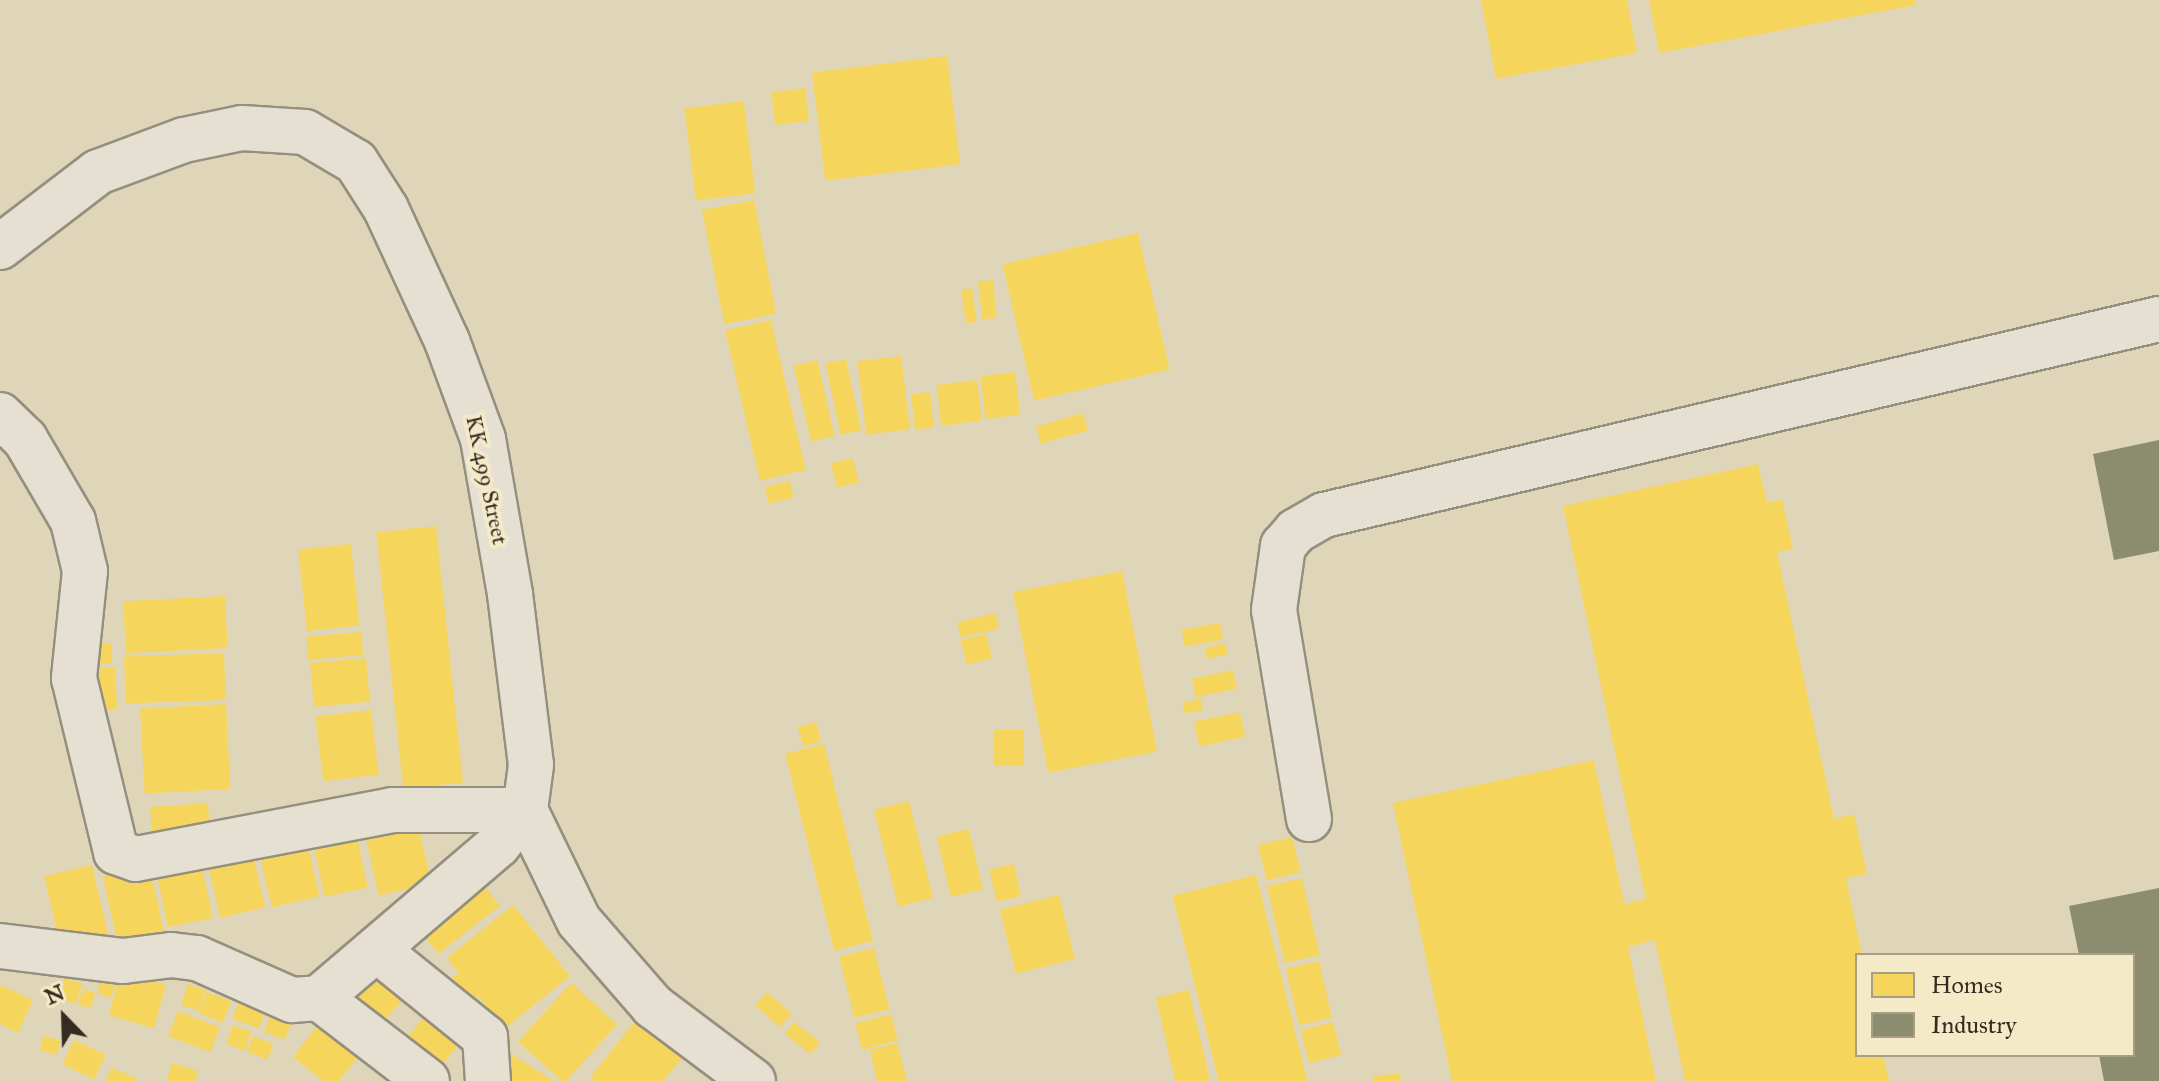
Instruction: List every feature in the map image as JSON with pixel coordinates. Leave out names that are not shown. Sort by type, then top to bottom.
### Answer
[{"type":"street","name":"KK 499 Street","points":[[0,247],[27,221],[98,172],[184,140],[242,128],[305,132],[356,162],[386,209],[441,328],[483,439],[510,594],[531,765],[525,810]]},
{"type":"street","points":[[1309,819],[1274,610],[1283,546],[1296,531],[1324,515],[2159,319]]},
{"type":"street","points":[[0,415],[25,439],[73,521],[85,571],[74,678],[116,852],[136,859],[392,810],[525,810]]},
{"type":"street","points":[[0,946],[123,961],[171,955],[197,958],[292,1000],[319,998],[498,845],[525,810]]},
{"type":"street","points":[[525,810],[579,921],[653,1006],[753,1081]]},
{"type":"street","points":[[377,950],[485,1037],[488,1081]]},
{"type":"street","points":[[319,998],[427,1081]]},
{"type":"building: Homes","points":[[1481,0],[1627,0],[1637,53],[1496,79]]},
{"type":"building: Homes","points":[[1649,0],[1915,0],[1916,5],[1659,53]]},
{"type":"building: Homes","points":[[947,56],[960,164],[825,181],[812,73]]},
{"type":"building: Homes","points":[[805,88],[809,121],[775,125],[771,92]]},
{"type":"building: Homes","points":[[744,101],[755,193],[696,201],[684,108]]},
{"type":"building: Homes","points":[[754,200],[776,314],[724,324],[702,210]]},
{"type":"building: Homes","points":[[1138,233],[1169,369],[1034,401],[1003,264]]},
{"type":"building: Homes","points":[[993,280],[997,318],[982,319],[978,282]]},
{"type":"building: Homes","points":[[972,288],[977,322],[966,323],[961,290]]},
{"type":"building: Homes","points":[[771,320],[806,470],[760,481],[725,331]]},
{"type":"building: Homes","points":[[901,356],[910,429],[866,435],[857,361]]},
{"type":"building: Homes","points":[[846,359],[861,430],[841,435],[825,363]]},
{"type":"building: Homes","points":[[817,360],[835,436],[811,441],[794,365]]},
{"type":"building: Homes","points":[[1015,372],[1020,415],[986,419],[980,376]]},
{"type":"building: Homes","points":[[977,380],[982,421],[941,426],[936,385]]},
{"type":"building: Homes","points":[[930,392],[934,428],[915,430],[911,394]]},
{"type":"building: Homes","points":[[1083,413],[1088,430],[1041,444],[1036,427]]},
{"type":"building: Homes","points":[[853,458],[859,482],[837,488],[831,464]]},
{"type":"building: Homes","points":[[1758,464],[1767,503],[1782,499],[1793,549],[1777,552],[1834,819],[1854,814],[1867,874],[1846,878],[1862,953],[1855,953],[1855,1057],[1883,1057],[1889,1081],[1685,1081],[1655,940],[1628,947],[1656,1081],[1452,1081],[1393,803],[1594,760],[1624,904],[1646,899],[1563,506]]},
{"type":"building: Homes","points":[[790,481],[794,498],[768,503],[765,487]]},
{"type":"building: Homes","points":[[436,526],[463,783],[403,789],[376,532]]},
{"type":"building: Homes","points":[[351,544],[360,626],[307,631],[298,550]]},
{"type":"building: Homes","points":[[1122,571],[1157,752],[1048,773],[1013,592]]},
{"type":"building: Homes","points":[[225,596],[228,648],[126,653],[123,601]]},
{"type":"building: Homes","points":[[995,613],[999,629],[961,638],[957,622]]},
{"type":"building: Homes","points":[[1220,623],[1223,640],[1185,647],[1182,630]]},
{"type":"building: Homes","points":[[361,632],[363,655],[308,660],[306,637]]},
{"type":"building: Homes","points":[[986,634],[992,658],[967,665],[961,640]]},
{"type":"building: Homes","points":[[1225,643],[1228,655],[1206,658],[1205,648]]},
{"type":"building: Homes","points":[[99,644],[112,644],[112,664],[99,664]]},
{"type":"building: Homes","points":[[224,653],[226,700],[126,703],[124,656]]},
{"type":"building: Homes","points":[[366,658],[370,702],[314,707],[310,663]]},
{"type":"building: Homes","points":[[115,667],[117,709],[101,710],[99,668]]},
{"type":"building: Homes","points":[[1233,670],[1237,689],[1196,697],[1192,679]]},
{"type":"building: Homes","points":[[1201,699],[1203,710],[1184,713],[1182,702]]},
{"type":"building: Homes","points":[[226,704],[230,789],[145,793],[140,709]]},
{"type":"building: Homes","points":[[371,710],[379,775],[323,781],[315,717]]},
{"type":"building: Homes","points":[[1240,712],[1245,736],[1199,746],[1194,722]]},
{"type":"building: Homes","points":[[816,722],[821,741],[803,746],[798,727]]},
{"type":"building: Homes","points":[[994,730],[1024,730],[1024,766],[994,766]]},
{"type":"building: Homes","points":[[824,744],[873,941],[834,951],[785,754]]},
{"type":"building: Homes","points":[[909,801],[933,898],[898,907],[874,810]]},
{"type":"building: Homes","points":[[208,803],[210,832],[152,836],[150,807]]},
{"type":"building: Homes","points":[[417,820],[432,883],[379,895],[364,832]]},
{"type":"building: Homes","points":[[355,828],[368,888],[325,897],[312,837]]},
{"type":"building: Homes","points":[[969,829],[983,889],[951,897],[937,836]]},
{"type":"building: Homes","points":[[305,833],[320,896],[272,907],[257,844]]},
{"type":"building: Homes","points":[[1292,837],[1301,872],[1267,880],[1258,845]]},
{"type":"building: Homes","points":[[251,846],[265,907],[220,918],[206,856]]},
{"type":"building: Homes","points":[[200,857],[213,918],[168,927],[155,867]]},
{"type":"building: Homes","points":[[1014,864],[1021,896],[996,901],[990,869]]},
{"type":"building: Homes","points":[[92,865],[108,936],[61,947],[44,876]]},
{"type":"building: Homes","points":[[150,866],[164,931],[117,941],[103,876]]},
{"type":"building: Homes","points":[[1256,875],[1307,1081],[1219,1081],[1173,896]]},
{"type":"building: Homes","points":[[1302,878],[1320,955],[1285,963],[1267,886]]},
{"type":"building: Homes","points":[[479,879],[500,906],[438,954],[418,927]]},
{"type":"building: Homes","points":[[1059,895],[1075,959],[1016,974],[1000,910]]},
{"type":"building: Homes","points":[[513,905],[570,976],[504,1029],[478,996],[465,1007],[446,983],[459,973],[447,958]]},
{"type":"building: Homes","points":[[874,948],[889,1009],[854,1018],[839,957]]},
{"type":"building: Homes","points":[[377,959],[411,991],[379,1025],[345,993]]},
{"type":"building: Homes","points":[[1319,961],[1332,1018],[1299,1025],[1286,969]]},
{"type":"building: Homes","points":[[103,972],[117,976],[111,997],[97,993]]},
{"type":"building: Homes","points":[[121,972],[166,985],[154,1028],[109,1015]]},
{"type":"building: Homes","points":[[64,978],[82,983],[76,1003],[58,998]]},
{"type":"building: Homes","points":[[571,983],[617,1024],[566,1081],[562,1081],[518,1042]]},
{"type":"building: Homes","points":[[188,984],[206,990],[199,1011],[181,1005]]},
{"type":"building: Homes","points":[[0,985],[33,1000],[18,1033],[0,1024]]},
{"type":"building: Homes","points":[[83,989],[95,993],[90,1008],[78,1004]]},
{"type":"building: Homes","points":[[1189,990],[1210,1081],[1175,1081],[1156,998]]},
{"type":"building: Homes","points":[[207,992],[231,1001],[223,1023],[199,1013]]},
{"type":"building: Homes","points":[[767,992],[792,1014],[780,1027],[755,1006]]},
{"type":"building: Homes","points":[[238,1003],[264,1012],[259,1028],[232,1019]]},
{"type":"building: Homes","points":[[431,1008],[466,1035],[441,1067],[406,1040]]},
{"type":"building: Homes","points":[[178,1011],[220,1027],[210,1052],[168,1036]]},
{"type":"building: Homes","points":[[328,1012],[369,1043],[339,1081],[323,1081],[293,1057]]},
{"type":"building: Homes","points":[[271,1014],[291,1022],[284,1040],[264,1032]]},
{"type":"building: Homes","points":[[891,1014],[898,1040],[862,1050],[855,1024]]},
{"type":"building: Homes","points":[[635,1021],[682,1058],[663,1081],[594,1081],[590,1078]]},
{"type":"building: Homes","points":[[794,1022],[820,1042],[811,1054],[785,1034]]},
{"type":"building: Homes","points":[[1333,1022],[1341,1055],[1309,1063],[1301,1030]]},
{"type":"building: Homes","points":[[233,1025],[252,1032],[245,1051],[226,1044]]},
{"type":"building: Homes","points":[[43,1036],[61,1040],[57,1055],[40,1051]]},
{"type":"building: Homes","points":[[253,1036],[274,1044],[267,1060],[247,1052]]},
{"type":"building: Homes","points":[[74,1040],[106,1055],[94,1079],[63,1064]]},
{"type":"building: Homes","points":[[897,1043],[907,1081],[877,1081],[870,1050]]},
{"type":"building: Homes","points":[[508,1052],[554,1081],[498,1081],[492,1077]]},
{"type":"building: Homes","points":[[172,1063],[198,1071],[195,1081],[167,1081]]},
{"type":"building: Homes","points":[[111,1068],[137,1078],[135,1081],[106,1081]]},
{"type":"building: Homes","points":[[1400,1073],[1401,1081],[1374,1081],[1373,1076]]},
{"type":"building: Industry","points":[[2159,440],[2159,551],[2114,560],[2093,454]]},
{"type":"building: Industry","points":[[2159,888],[2159,1081],[2104,1081],[2099,1057],[2135,1057],[2135,953],[2079,953],[2069,906]]}]
